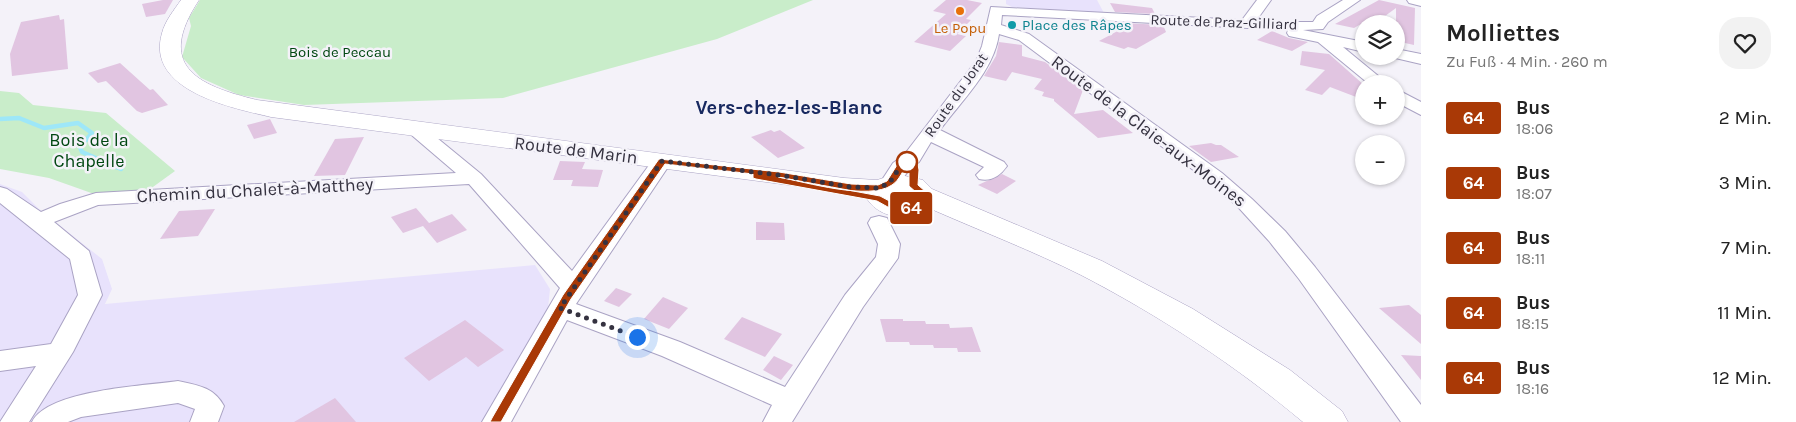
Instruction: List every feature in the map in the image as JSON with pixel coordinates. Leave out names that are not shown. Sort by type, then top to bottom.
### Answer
[{"type":"main road","name":"Route de Marin","points":[[190,0],[173,29],[170,52],[180,72],[197,86],[236,102],[271,110],[738,171],[774,181],[896,197]]},
{"type":"main road","points":[[896,197],[1014,236],[1091,268],[1182,317],[1277,380],[1329,422]]},
{"type":"street","points":[[1256,26],[1251,17],[1264,0]]},
{"type":"street","name":"Route de Praz-Gilliard","points":[[1321,33],[1322,19],[1353,0]]},
{"type":"street","points":[[1414,0],[1421,2]]},
{"type":"street","name":"Route de Praz-Gilliard","points":[[995,13],[1256,26],[1321,33],[1355,44]]},
{"type":"street","name":"Route du Jorat","points":[[896,197],[915,170],[912,158],[916,149],[931,132],[983,62],[990,46],[995,13]]},
{"type":"street","name":"Route de la Claie-aux-Moines","points":[[995,13],[1015,33],[1029,41],[1207,172],[1245,203],[1277,236],[1307,273],[1417,422]]},
{"type":"street","points":[[1321,33],[1370,75]]},
{"type":"street","points":[[1405,56],[1421,59]]},
{"type":"street","points":[[1405,100],[1418,108]]},
{"type":"street","points":[[414,128],[474,178],[567,298],[671,349],[783,412],[854,301],[887,258],[896,197]]},
{"type":"street","points":[[931,132],[937,138],[997,166],[986,175]]},
{"type":"street","points":[[496,422],[567,298],[662,161]]},
{"type":"street","name":"Chemin du Chalet-à-Matthey","points":[[39,221],[96,199],[474,178]]},
{"type":"street","points":[[0,193],[39,221],[82,256],[90,295],[58,353],[14,422]]},
{"type":"street","points":[[0,361],[58,353]]},
{"type":"street","points":[[46,422],[55,415],[79,406],[178,392],[200,397],[210,417]]},
{"type":"shaded area","points":[[1006,0],[1097,0],[1104,13],[1012,7],[1006,4]]},
{"type":"shaded area","points":[[0,184],[22,192],[39,209],[102,259],[112,289],[105,304],[535,265],[550,289],[547,318],[487,422],[0,422]]},
{"type":"green space","name":"Bois de Peccau","points":[[200,0],[813,0],[717,39],[503,98],[304,105],[239,95],[201,78],[182,57],[191,26],[189,18]]},
{"type":"green space","name":"Bois de la Chapelle","points":[[0,91],[19,93],[33,105],[106,113],[175,171],[146,192],[97,195],[49,178],[0,169]]},
{"type":"building","points":[[173,0],[165,14],[146,17],[142,4]]},
{"type":"building","points":[[946,0],[967,0],[982,3],[966,19],[971,20],[957,34],[966,36],[950,51],[914,42],[946,14],[933,11]]},
{"type":"building","points":[[1379,0],[1415,8],[1414,45],[1405,43],[1405,15],[1396,15],[1396,8],[1386,15],[1355,15],[1354,28],[1335,24]]},
{"type":"building","points":[[1110,3],[1152,8],[1155,14],[1115,12]]},
{"type":"building","points":[[59,15],[60,20],[64,19],[68,69],[12,76],[10,54],[21,22]]},
{"type":"building","points":[[1123,23],[1163,25],[1166,32],[1136,49],[1128,47],[1124,49],[1099,41],[1125,27]]},
{"type":"building","points":[[1272,31],[1289,38],[1308,42],[1292,51],[1257,40]]},
{"type":"building","points":[[999,42],[1022,45],[1022,56],[1045,62],[1083,90],[1074,114],[1103,110],[1133,133],[1098,138],[1054,99],[1042,96],[1044,92],[1034,89],[1042,79],[1012,72],[1006,81],[984,76],[996,56]]},
{"type":"building","points":[[1302,51],[1329,54],[1355,77],[1355,97],[1330,87],[1322,95],[1305,90],[1325,70],[1300,65]]},
{"type":"building","points":[[120,63],[150,90],[153,89],[168,105],[142,113],[137,111],[106,81],[98,83],[88,73]]},
{"type":"building","points":[[270,119],[277,133],[254,139],[247,125]]},
{"type":"building","points":[[771,130],[774,132],[780,130],[805,148],[778,158],[751,137]]},
{"type":"building","points":[[364,137],[345,175],[314,176],[335,139]]},
{"type":"building","points":[[1211,143],[1221,145],[1239,157],[1211,162],[1189,146]]},
{"type":"building","points":[[560,161],[585,162],[582,169],[603,170],[598,187],[571,186],[573,180],[553,180]]},
{"type":"building","points":[[1002,174],[1016,181],[997,194],[978,185]]},
{"type":"building","points":[[416,208],[429,223],[452,214],[467,230],[437,243],[423,226],[403,233],[391,217]]},
{"type":"building","points":[[215,209],[198,236],[160,239],[179,211]]},
{"type":"building","points":[[756,222],[784,223],[785,240],[756,240]]},
{"type":"building","points":[[616,288],[632,294],[619,307],[604,301]]},
{"type":"building","points":[[663,297],[688,308],[669,329],[644,319]]},
{"type":"building","points":[[1409,305],[1421,315],[1421,344],[1379,308]]},
{"type":"building","points":[[742,317],[782,334],[765,357],[724,339]]},
{"type":"building","points":[[880,319],[925,321],[926,324],[949,324],[950,328],[972,327],[981,352],[958,352],[957,348],[910,345],[909,342],[886,342]]},
{"type":"building","points":[[465,320],[504,350],[478,367],[466,357],[429,381],[404,358]]},
{"type":"building","points":[[1401,355],[1421,356],[1421,380]]},
{"type":"building","points":[[774,356],[793,365],[781,380],[763,370]]},
{"type":"building","points":[[335,398],[356,422],[294,422]]},
{"type":"waterway","points":[[0,119],[19,118],[44,128],[78,123],[92,133],[80,147],[82,152],[121,169]]},
{"type":"bus line","name":"64","points":[[496,422],[573,287],[662,161],[779,175],[851,187],[879,188],[890,182],[900,167],[912,158],[915,170],[914,186],[923,195],[923,200],[916,207],[895,208],[880,199],[774,181],[756,176]]},
{"type":"place","name":"Le Popu","points":[[960,11]]},
{"type":"place","name":"Place des Râpes","points":[[1012,25]]},
{"type":"district","name":"Vers-chez-les-Blanc","points":[[789,107]]},
{"type":"route","points":[[637,337],[560,308],[662,161],[779,175],[851,187],[879,188],[890,182],[900,167],[912,158],[907,162]]}]
